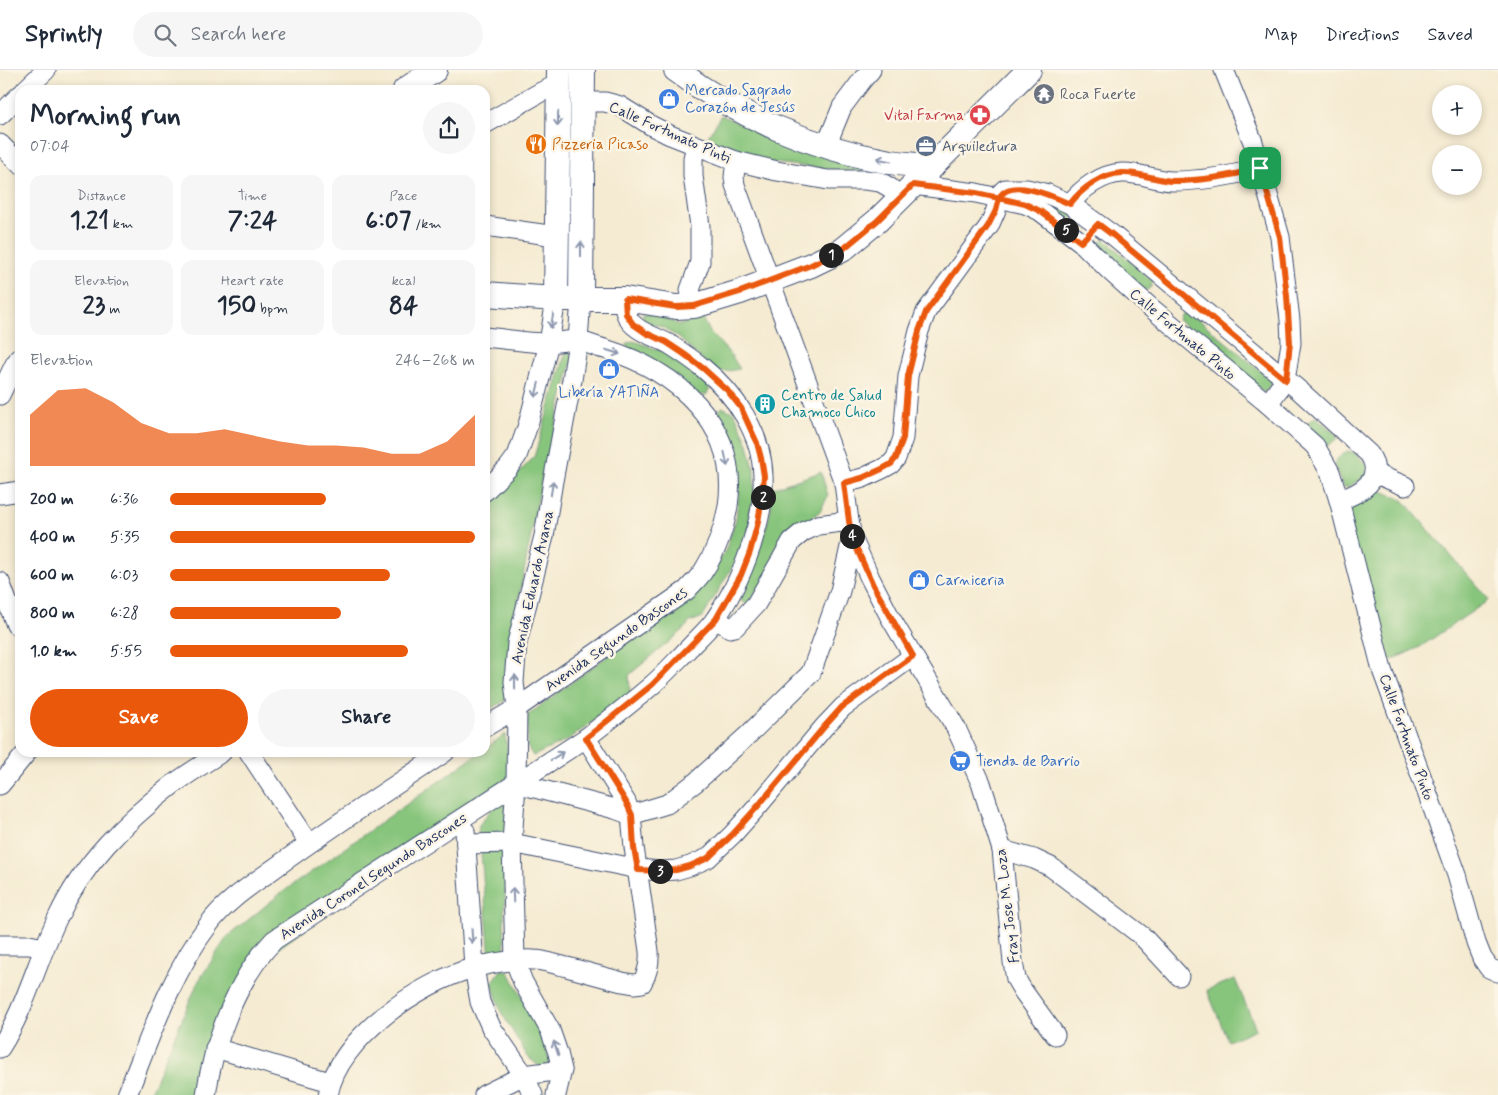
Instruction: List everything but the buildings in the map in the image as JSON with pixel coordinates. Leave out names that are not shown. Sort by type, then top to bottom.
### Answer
[{"type":"main road","name":"Avenida Eduardo Avaroa","points":[[581,298],[583,70]]},
{"type":"main road","points":[[676,70],[730,105],[777,128],[826,146],[858,155],[891,162],[932,167]]},
{"type":"main road","points":[[490,294],[556,299],[625,299],[676,307],[694,306],[811,265],[842,250],[877,221],[1030,70]]},
{"type":"main road","points":[[556,299],[559,79]]},
{"type":"street","points":[[30,85],[46,70]]},
{"type":"street","points":[[826,146],[842,107],[862,79],[871,70]]},
{"type":"street","points":[[1224,70],[1253,142],[1280,237],[1290,343],[1286,380],[1268,404]]},
{"type":"street","points":[[490,121],[550,88],[559,79]]},
{"type":"street","points":[[0,115],[15,100]]},
{"type":"street","name":"Calle Fortunato Pinti","points":[[582,102],[605,102],[620,106],[652,126],[696,146],[736,161],[777,171],[828,180],[880,182],[889,187],[907,191]]},
{"type":"street","points":[[0,144],[15,159]]},
{"type":"street","points":[[694,306],[690,290],[700,262],[700,226],[693,176],[693,158],[696,146]]},
{"type":"street","name":"Fray Jose M. Loza","points":[[736,161],[734,178],[736,185],[844,483],[850,530],[873,585],[956,728],[981,784],[1002,850],[1012,962],[1016,979],[1055,1035]]},
{"type":"street","points":[[1070,204],[1077,195],[1096,181],[1123,172],[1171,181],[1230,176],[1260,168]]},
{"type":"street","name":"Calle Fortunato Pinto","points":[[999,198],[1005,190],[1027,189],[1048,194],[1070,204],[1098,224],[1326,414],[1369,454],[1375,465],[1374,473]]},
{"type":"street","name":"Calle Fortunato Pinto","points":[[907,191],[976,193],[1025,204],[1040,211],[1081,242],[1150,307],[1268,404],[1315,446],[1330,472],[1339,500],[1382,670],[1457,875],[1476,943],[1482,958],[1493,970]]},
{"type":"street","points":[[844,483],[862,478],[882,469],[891,464],[896,458],[903,438],[908,376],[919,331],[926,312],[988,226],[996,210],[999,198]]},
{"type":"street","points":[[1081,242],[1098,224]]},
{"type":"street","points":[[490,227],[556,236]]},
{"type":"street","points":[[1150,307],[1169,283]]},
{"type":"street","name":"Avenida Eduardo Avaroa","points":[[562,1070],[550,1030],[523,982],[515,961],[512,843],[516,782],[517,708],[514,682],[517,643],[544,536],[578,341],[581,298]]},
{"type":"street","points":[[490,478],[508,468],[517,456],[528,425],[549,343],[556,299]]},
{"type":"street","points":[[516,782],[586,738],[652,685],[716,619],[741,575],[750,552],[758,522],[764,476],[757,443],[741,408],[727,390],[704,369],[666,342],[646,333],[633,324],[626,314],[625,299]]},
{"type":"street","name":"Avenida Segundo Bascones","points":[[490,337],[549,343],[578,341],[625,356],[652,369],[672,381],[702,409],[714,426],[724,449],[730,474],[725,524],[715,550],[704,570],[687,590],[517,708],[490,724]]},
{"type":"street","points":[[0,394],[15,364]]},
{"type":"street","points":[[702,409],[727,390]]},
{"type":"street","points":[[1339,500],[1358,493],[1367,486],[1374,473],[1404,486]]},
{"type":"street","points":[[0,494],[15,492]]},
{"type":"street","points":[[516,782],[632,815],[667,804],[696,782],[748,735],[811,673],[840,591],[850,530],[818,525],[803,532],[792,541],[756,604],[735,627],[730,628],[716,619]]},
{"type":"street","points":[[0,582],[12,627]]},
{"type":"street","points":[[466,844],[512,843],[638,870],[676,870],[690,866],[708,858],[733,834],[842,707],[913,656]]},
{"type":"street","points":[[215,1048],[329,1089],[340,1063],[352,1046],[384,1016],[404,1001],[432,985],[474,967],[534,960],[622,982],[642,983],[647,975],[650,963],[634,848],[632,815],[626,802],[586,738]]},
{"type":"street","points":[[0,785],[22,757]]},
{"type":"street","points":[[0,1048],[10,1033],[23,1004],[44,948],[59,915],[81,875],[105,846],[137,815],[172,785],[214,757]]},
{"type":"street","points":[[252,757],[309,843]]},
{"type":"street","points":[[127,1095],[178,976],[195,944],[210,922],[240,894],[309,843],[438,757]]},
{"type":"street","name":"Avenida Coronel Segundo Bascones","points":[[206,1095],[215,1048],[250,970],[261,953],[274,940],[516,782]]},
{"type":"street","points":[[464,817],[474,967],[480,1002],[491,1027],[524,1074],[534,1095]]},
{"type":"street","points":[[1002,850],[1034,859],[1051,868],[1142,936],[1179,976]]},
{"type":"street","points":[[0,945],[29,945],[44,948]]},
{"type":"street","points":[[484,1095],[524,1074],[562,1070],[556,1095]]},
{"type":"green space","points":[[721,115],[773,139],[863,168],[863,173],[757,161],[706,140]]},
{"type":"green space","points":[[1038,201],[1047,201],[1074,214],[1068,222]]},
{"type":"green space","points":[[1104,239],[1153,281],[1151,287],[1147,290],[1141,288],[1098,249],[1098,245]]},
{"type":"green space","points":[[1185,313],[1192,314],[1273,381],[1265,393],[1178,320],[1180,315]]},
{"type":"green space","points":[[642,314],[657,315],[680,325],[702,316],[710,332],[731,355],[740,369],[716,373],[679,338],[664,328],[645,321]]},
{"type":"green space","points":[[633,341],[666,353],[676,359],[710,389],[706,395],[699,395],[628,350],[627,343]]},
{"type":"green space","points":[[566,352],[574,353],[542,478],[509,650],[508,699],[490,709],[490,503],[534,457]]},
{"type":"green space","points":[[722,407],[735,413],[748,444],[754,469],[751,523],[739,555],[703,617],[690,622],[681,632],[629,675],[630,694],[568,740],[533,756],[527,746],[528,715],[629,640],[687,601],[711,577],[726,549],[736,519],[739,492],[738,470],[731,441],[718,413]]},
{"type":"green space","points":[[1315,417],[1337,435],[1337,439],[1327,446],[1323,446],[1308,425]]},
{"type":"green space","points":[[1347,451],[1355,453],[1368,466],[1366,476],[1348,487],[1343,487],[1334,465],[1336,460]]},
{"type":"green space","points":[[821,472],[828,496],[820,511],[803,525],[748,605],[740,600],[739,592],[753,566],[762,542],[770,514],[773,488]]},
{"type":"green space","points":[[1373,487],[1403,500],[1489,600],[1420,647],[1387,662],[1346,514],[1350,499]]},
{"type":"green space","points":[[505,734],[511,775],[259,963],[235,1009],[206,1095],[149,1095],[198,982],[227,937],[280,894],[473,757],[490,757],[490,745]]},
{"type":"green space","points":[[506,804],[507,834],[478,834],[479,825],[495,805]]},
{"type":"green space","points":[[504,851],[507,860],[504,915],[505,953],[490,958],[481,853]]},
{"type":"green space","points":[[501,970],[508,970],[540,1031],[551,1063],[540,1067],[528,1057],[501,1012],[492,983]]},
{"type":"green space","points":[[1235,979],[1256,1029],[1228,1041],[1207,990]]},
{"type":"place","name":"Roca Fuerte","points":[[1044,94]]},
{"type":"place","name":"Mercado Sagrado Corazón de Jesús","points":[[669,99]]},
{"type":"place","name":"Vital Farma","points":[[980,115]]},
{"type":"place","name":"Pizzeria Picaso","points":[[536,144]]},
{"type":"place","name":"Arquilectura","points":[[926,146]]},
{"type":"place","name":"Libería YATIÑA","points":[[609,369]]},
{"type":"place","name":"Centro de Salud Chamoco Chico","points":[[765,404]]},
{"type":"place","name":"Carniceria","points":[[919,580]]},
{"type":"place","name":"Tienda de Barrio","points":[[960,761]]},
{"type":"route","points":[[1260,168],[1230,176],[1171,181],[1123,172],[1096,181],[1077,195],[1070,204],[1048,194],[1027,189],[1005,190],[999,198],[976,193],[913,185],[877,221],[842,250],[811,265],[740,292],[694,306],[655,305],[625,299],[626,314],[633,324],[684,354],[727,390],[741,408],[757,443],[764,476],[758,522],[750,552],[741,575],[716,619],[652,685],[586,738],[626,802],[632,815],[634,848],[638,870],[676,870],[708,858],[758,806],[842,707],[913,656],[873,585],[852,538],[844,483],[862,478],[882,469],[891,464],[896,458],[903,438],[908,376],[919,331],[926,312],[988,226],[996,210],[999,198],[1025,204],[1040,211],[1081,242],[1098,224],[1286,380],[1290,343],[1290,320],[1280,237],[1260,168]]}]
